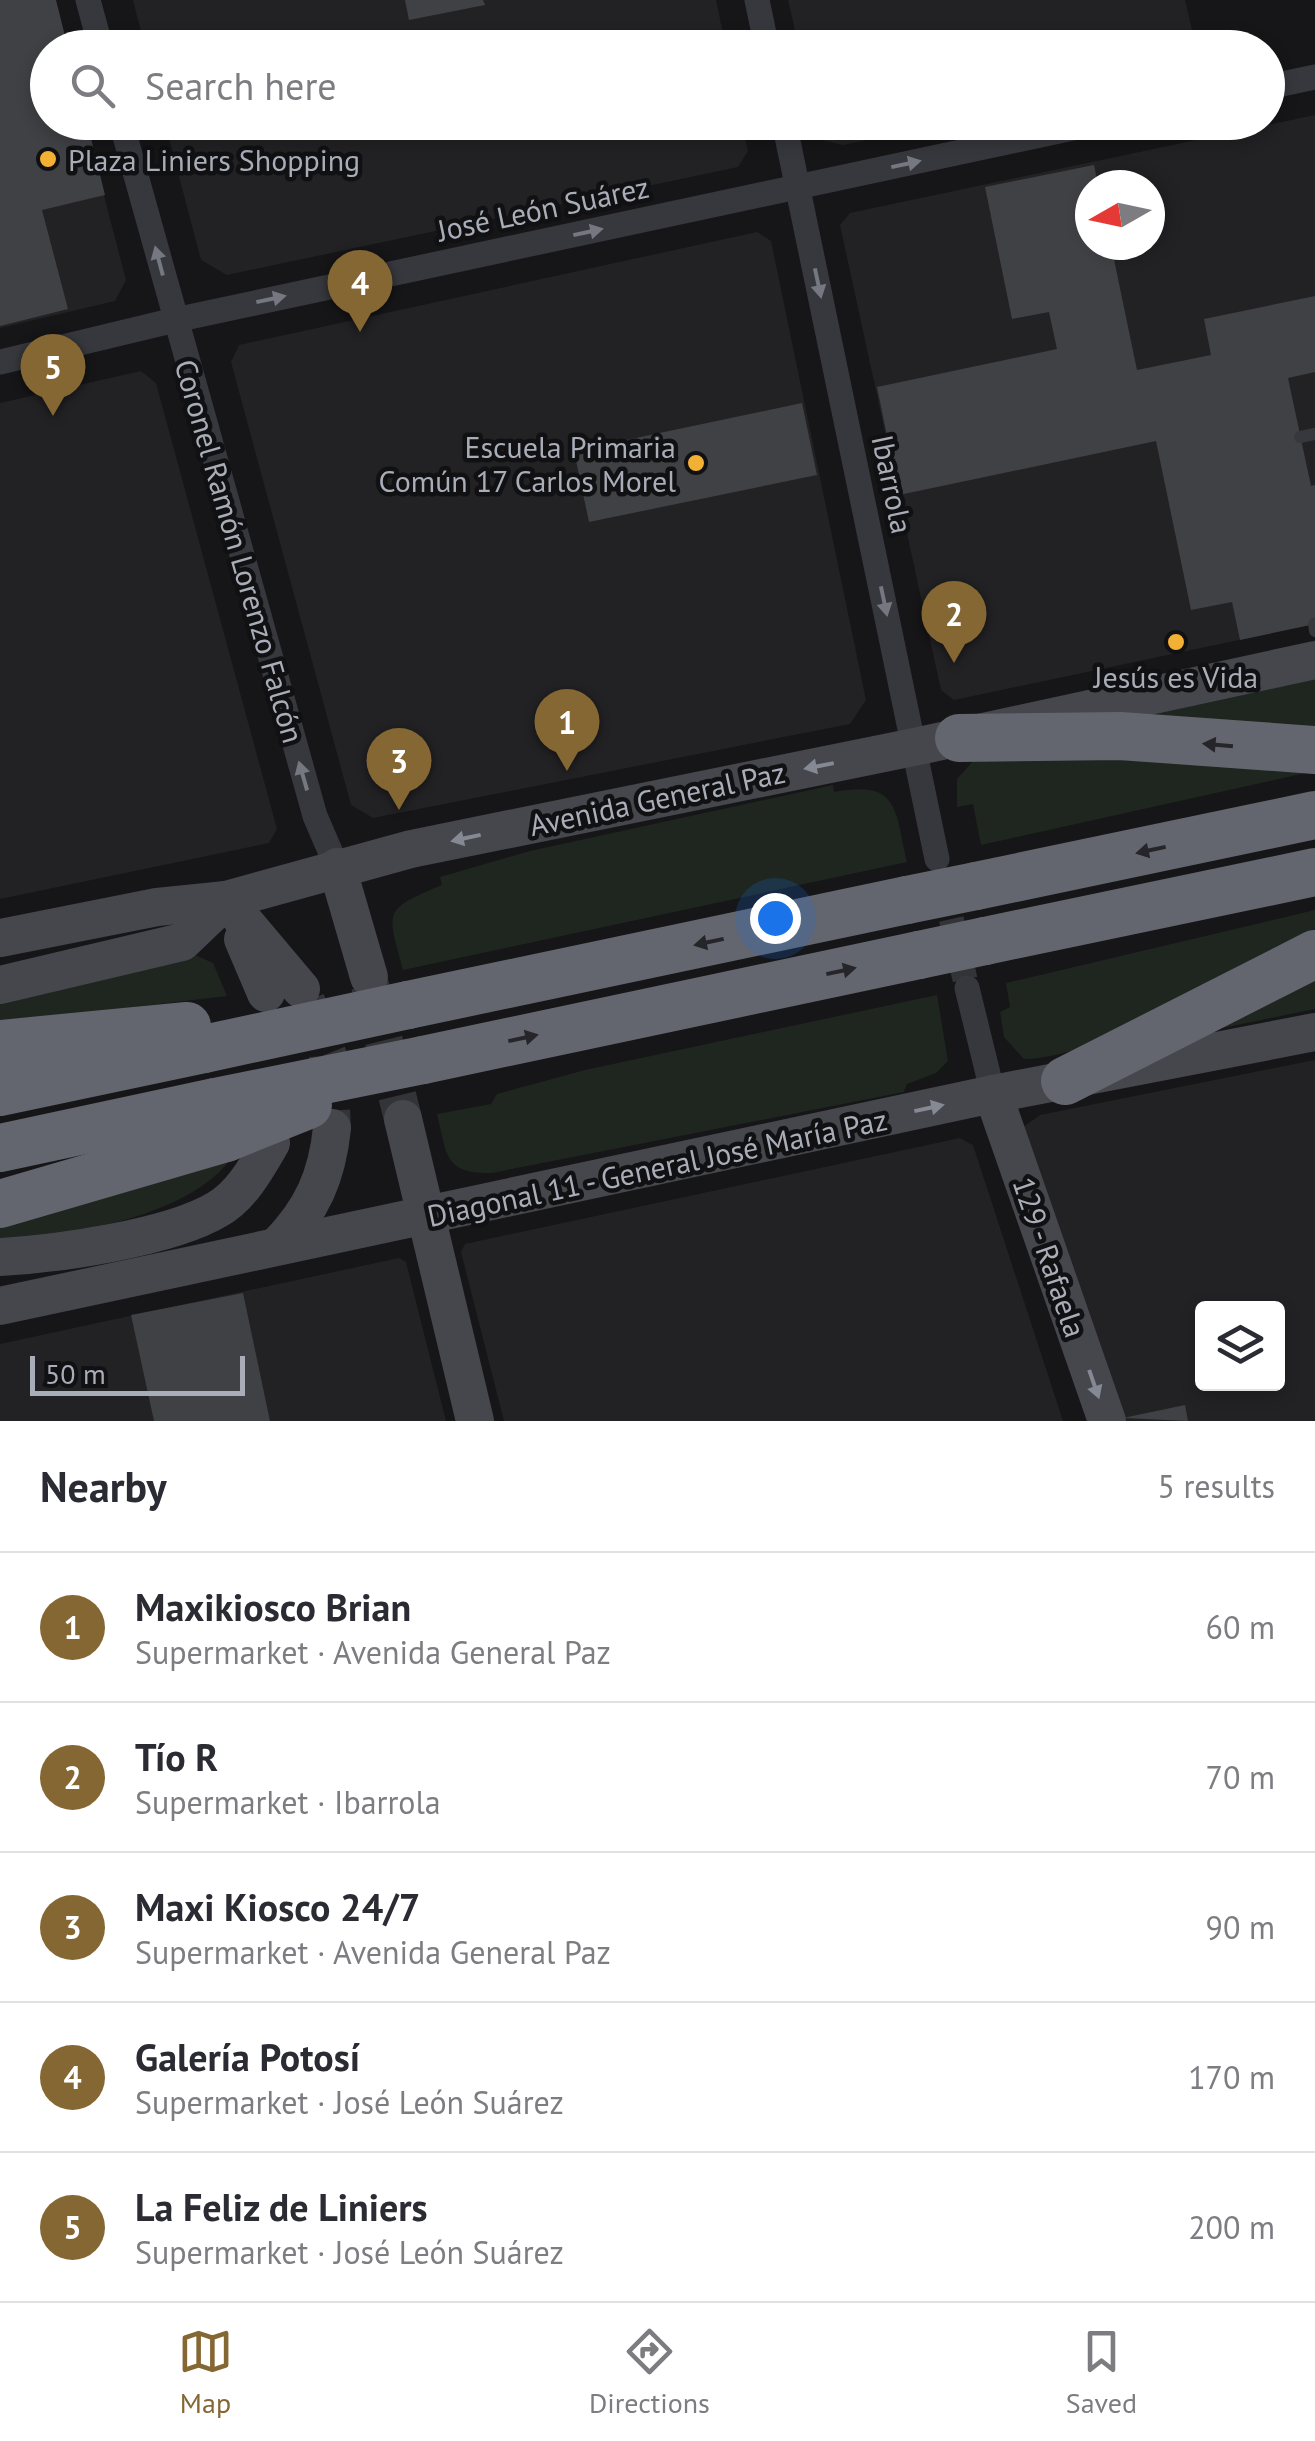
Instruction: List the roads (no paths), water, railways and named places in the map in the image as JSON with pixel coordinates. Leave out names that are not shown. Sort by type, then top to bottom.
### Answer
[{"type":"highway","points":[[937,743],[1120,736],[1315,750]]},
{"type":"highway","points":[[0,1044],[200,1037],[344,1018],[1315,816]]},
{"type":"highway","points":[[0,1204],[237,1128],[426,1059],[1315,872]]},
{"type":"highway","points":[[1065,1080],[1315,954]]},
{"type":"highway","points":[[0,1092],[200,1037]]},
{"type":"highway","points":[[0,1148],[237,1128]]},
{"type":"street","points":[[88,0],[96,30]]},
{"type":"street","points":[[757,0],[764,30]]},
{"type":"street","points":[[1285,83],[1315,76]]},
{"type":"street","name":"Coronel Ramón Lorenzo Falcón","points":[[126,140],[315,816],[336,868],[368,977]]},
{"type":"street","name":"Ibarrola","points":[[788,140],[937,743],[937,859]]},
{"type":"street","name":"José León Suárez","points":[[0,362],[175,320],[1016,140]]},
{"type":"street","name":"Avenida General Paz","points":[[0,938],[157,907],[226,900],[336,868],[1315,660]]},
{"type":"street","points":[[0,984],[182,942],[226,900],[283,991]]},
{"type":"street","points":[[966,988],[993,1094]]},
{"type":"street","name":"Diagonal 11 - General José María Paz","points":[[0,1306],[993,1094],[1315,1032]]},
{"type":"street","name":"129 - Rafaela","points":[[993,1094],[1107,1421]]},
{"type":"street","points":[[402,1118],[475,1421]]},
{"type":"street","points":[[0,1256],[88,1246],[186,1222],[220,1208],[250,1178],[237,1128]]},
{"type":"street","points":[[278,1245],[318,1193],[332,1128]]},
{"type":"tunnel","points":[[943,883],[967,988]]},
{"type":"tunnel","points":[[370,985],[403,1119]]},
{"type":"tunnel","points":[[306,1001],[328,1056],[332,1128]]},
{"type":"place","name":"Plaza Liniers Shopping","points":[[48,159]]},
{"type":"place","name":"Galería Potosí","points":[[360,332]]},
{"type":"place","name":"La Feliz de Liniers","points":[[53,416]]},
{"type":"place","name":"Escuela Primaria Común 17 Carlos Morel","points":[[696,463]]},
{"type":"place","name":"Jesús es Vida","points":[[1176,642]]},
{"type":"place","name":"Tío R","points":[[954,663]]},
{"type":"place","name":"Maxikiosco Brian","points":[[567,771]]},
{"type":"place","name":"Maxi Kiosco 24/7","points":[[399,810]]}]
